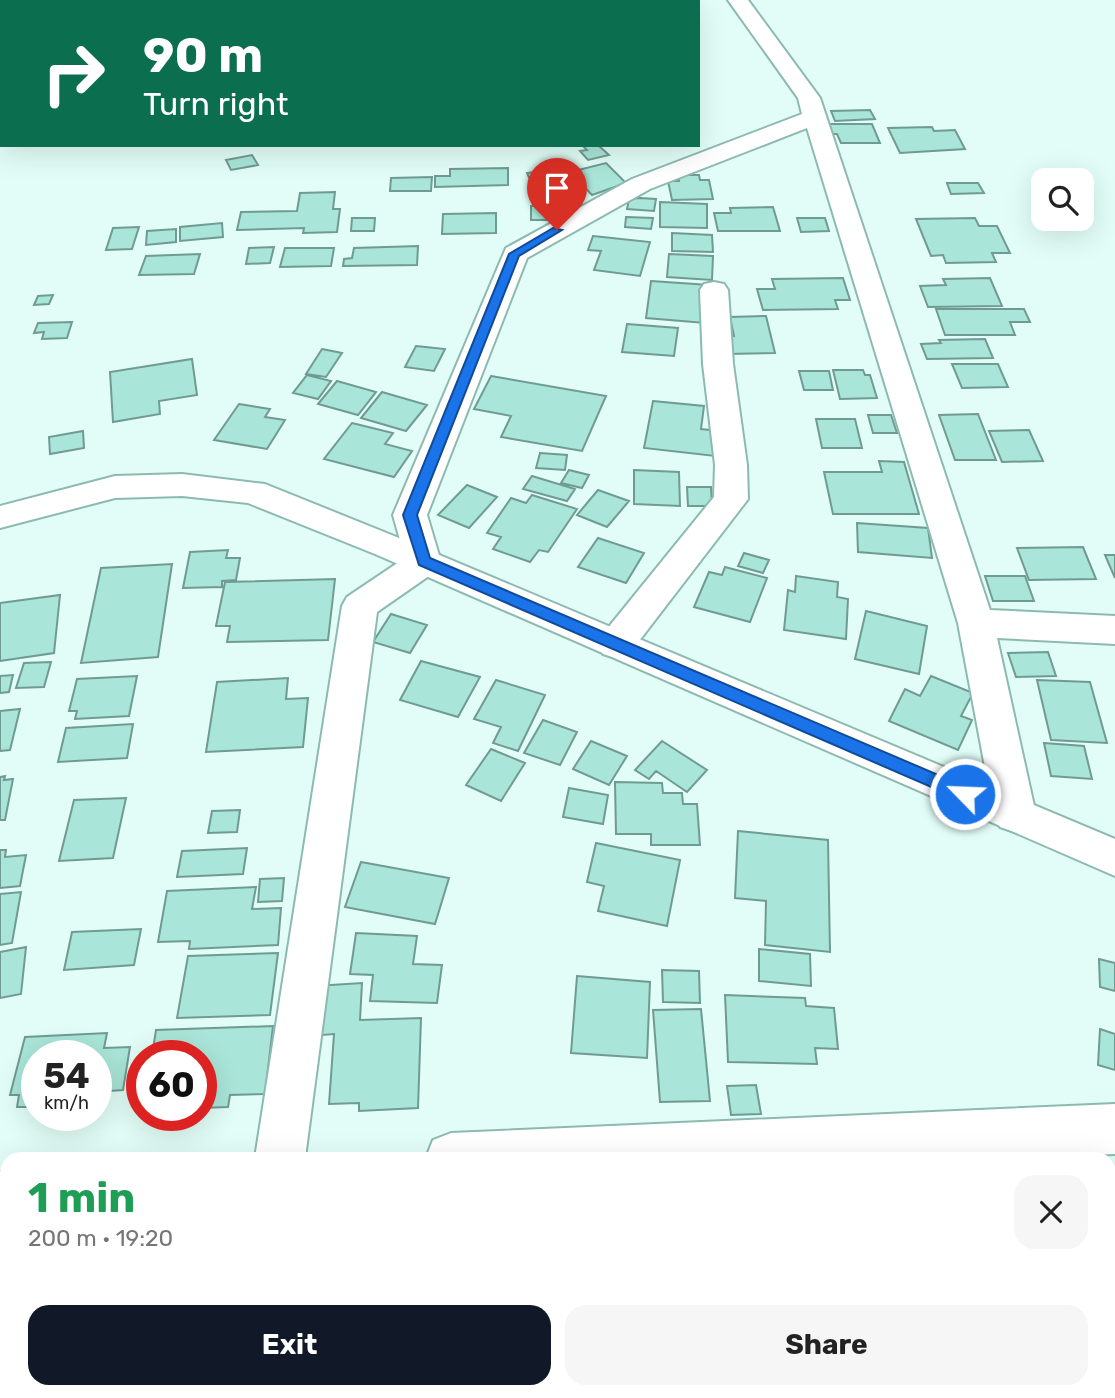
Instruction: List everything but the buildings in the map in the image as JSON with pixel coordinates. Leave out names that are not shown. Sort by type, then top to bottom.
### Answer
[{"type":"street","points":[[738,0],[759,25],[809,98],[976,623],[1015,815]]},
{"type":"street","points":[[424,562],[410,515],[515,254],[641,184],[815,117]]},
{"type":"street","points":[[616,644],[732,499],[731,465],[718,364],[714,290]]},
{"type":"street","points":[[0,517],[115,487],[182,485],[253,492],[424,562],[1115,858]]},
{"type":"street","points":[[280,1152],[359,606],[424,562]]},
{"type":"street","points":[[976,623],[1115,631]]},
{"type":"street","points":[[588,1152],[1115,1129]]},
{"type":"route","points":[[557,230],[515,254],[410,515],[424,562],[965,794]]}]
